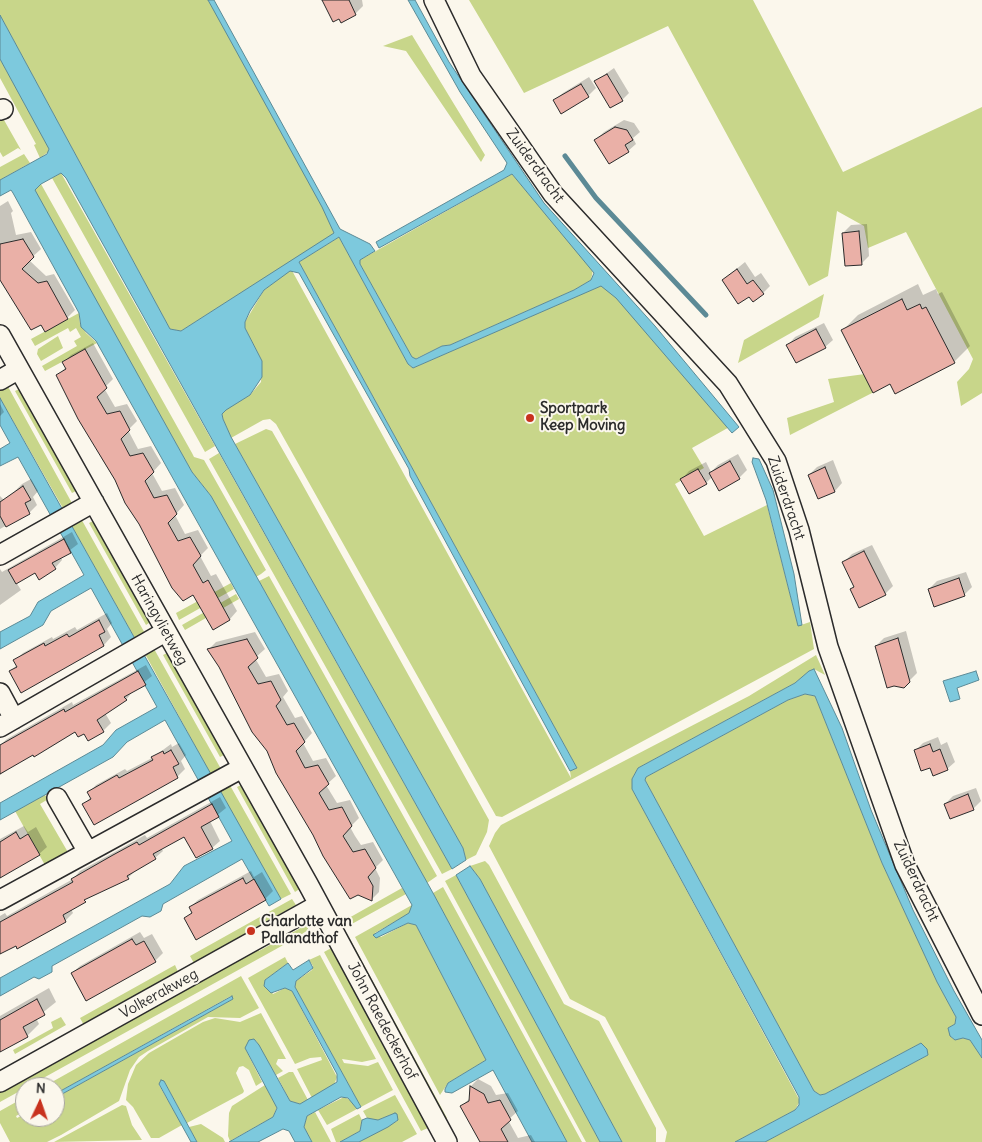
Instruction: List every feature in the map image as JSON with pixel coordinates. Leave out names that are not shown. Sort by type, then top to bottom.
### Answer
[{"type":"street","name":"Zuiderdracht","points":[[434,0],[471,76],[553,194],[728,384],[776,462],[801,539],[828,647],[905,865],[982,1015]]},
{"type":"street","name":"Haringvlietweg","points":[[0,335],[318,905]]},
{"type":"street","points":[[1,379],[19,369]]},
{"type":"street","points":[[0,555],[94,502]]},
{"type":"street","points":[[0,693],[7,723],[165,632]]},
{"type":"street","points":[[0,900],[242,768]]},
{"type":"street","points":[[57,798],[88,852]]},
{"type":"street","name":"Volkerakweg","points":[[0,1082],[318,905]]},
{"type":"street","name":"John Raedeckerhof","points":[[318,905],[443,1140]]},
{"type":"green space","points":[[0,0],[208,0],[247,65],[338,235],[290,267],[571,778],[570,771],[577,768],[299,262],[339,237],[408,364],[413,368],[600,286],[605,281],[733,425],[692,448],[704,468],[675,484],[704,536],[767,505],[798,626],[810,622],[814,649],[502,817],[496,816],[276,424],[270,419],[263,420],[231,438],[223,419],[222,414],[226,409],[250,395],[261,382],[262,361],[245,328],[245,322],[264,290],[285,274],[285,265],[181,331],[170,329],[0,15]]},
{"type":"green space","points":[[469,0],[753,0],[843,172],[982,107],[982,393],[961,406],[957,382],[969,369],[973,359],[906,232],[868,248],[864,226],[837,211],[828,276],[809,286],[668,26],[524,93]]},
{"type":"green space","points":[[412,35],[485,155],[481,162],[406,51],[383,46]]},
{"type":"green space","points":[[0,59],[49,147],[48,152],[40,158],[34,145],[36,144],[0,78]]},
{"type":"green space","points":[[0,113],[21,150],[18,148],[3,157],[0,152]]},
{"type":"green space","points":[[24,154],[30,163],[0,180],[0,167]]},
{"type":"green space","points":[[61,173],[215,446],[205,452],[52,178]]},
{"type":"green space","points":[[512,174],[593,270],[591,280],[574,290],[415,359],[412,357],[360,264],[360,260]]},
{"type":"green space","points":[[41,184],[194,457],[204,460],[266,570],[256,577],[211,496],[192,472],[35,193],[35,190]]},
{"type":"green space","points":[[824,294],[819,317],[738,363],[744,340]]},
{"type":"green space","points":[[79,313],[80,324],[86,333],[97,343],[45,371],[42,366],[77,346],[74,341],[81,337],[76,328],[70,332],[68,328],[35,346],[31,339]]},
{"type":"green space","points":[[58,336],[63,348],[41,361],[37,354],[38,349]]},
{"type":"green space","points":[[865,374],[874,392],[790,435],[787,418],[834,402],[828,379]]},
{"type":"green space","points":[[6,383],[73,505],[64,510],[0,398],[0,386]]},
{"type":"green space","points":[[21,388],[78,490],[72,493],[15,391]]},
{"type":"green space","points":[[266,429],[272,431],[300,480],[489,820],[487,832],[476,855],[466,860],[463,848],[235,444]]},
{"type":"green space","points":[[219,453],[452,869],[442,874],[209,459]]},
{"type":"green space","points":[[79,515],[147,637],[137,642],[69,521]]},
{"type":"green space","points":[[95,520],[152,621],[146,625],[89,523]]},
{"type":"green space","points":[[269,576],[437,876],[427,883],[259,581]]},
{"type":"green space","points":[[231,583],[234,589],[179,620],[176,613]]},
{"type":"green space","points":[[236,594],[239,599],[185,630],[182,625]]},
{"type":"green space","points":[[153,647],[221,769],[211,775],[144,652]]},
{"type":"green space","points":[[169,652],[226,754],[220,757],[163,655]]},
{"type":"green space","points":[[816,655],[825,675],[814,669],[810,671],[795,683],[638,768],[632,779],[632,789],[800,1101],[795,1110],[735,1142],[665,1142],[667,1132],[605,1017],[570,999],[489,846],[501,825],[749,696]]},
{"type":"green space","points":[[805,694],[815,696],[882,863],[937,982],[956,1017],[955,1024],[948,1028],[951,1037],[955,1040],[963,1038],[970,1040],[982,1058],[982,1142],[765,1142],[928,1055],[921,1043],[825,1094],[820,1095],[814,1091],[645,780],[646,777],[788,700]]},
{"type":"green space","points":[[227,780],[291,894],[281,899],[217,786]]},
{"type":"green space","points":[[243,784],[301,888],[295,892],[237,787]]},
{"type":"green space","points":[[44,795],[50,798],[40,804],[69,854],[46,867],[15,811]]},
{"type":"green space","points":[[485,861],[489,865],[564,1004],[599,1021],[656,1128],[656,1142],[622,1142],[480,879],[470,866]]},
{"type":"green space","points":[[456,875],[600,1142],[586,1142],[445,881]]},
{"type":"green space","points":[[443,887],[582,1142],[567,1142],[433,893]]},
{"type":"green space","points":[[402,888],[406,894],[350,925],[347,919]]},
{"type":"green space","points":[[292,899],[296,905],[249,931],[250,934],[195,965],[190,956]]},
{"type":"green space","points":[[412,905],[410,913],[375,933],[381,937],[408,923],[416,925],[486,1060],[448,1083],[440,1095],[355,937]]},
{"type":"green space","points":[[308,925],[308,930],[296,938],[45,1077],[27,1077],[257,947],[259,951]]},
{"type":"green space","points":[[350,939],[447,1118],[443,1120],[348,941]]},
{"type":"green space","points":[[335,946],[430,1122],[428,1128],[421,1131],[324,952]]},
{"type":"green space","points":[[320,955],[376,1059],[362,1062],[342,1059],[344,1063],[368,1066],[378,1062],[393,1090],[361,1107],[295,987],[296,981],[312,970],[313,966],[309,960]]},
{"type":"green space","points":[[285,957],[288,963],[265,980],[273,994],[285,988],[292,991],[337,1077],[334,1085],[312,1098],[297,1069],[322,1060],[321,1057],[310,1058],[295,1064],[248,978]]},
{"type":"green space","points":[[175,965],[179,974],[85,1027],[80,1018]]},
{"type":"green space","points":[[241,976],[259,1008],[240,1018],[208,1017],[148,1051],[139,1057],[130,1070],[119,1101],[61,1135],[47,1142],[10,1142],[0,1123],[0,1111],[15,1103],[15,1127],[65,1127],[65,1092],[233,999],[231,996],[65,1088],[65,1077],[61,1077]]},
{"type":"green space","points":[[261,1013],[286,1059],[278,1059],[276,1064],[283,1071],[276,1075],[256,1041],[245,1048],[262,1082],[256,1086],[249,1070],[243,1066],[239,1067],[236,1073],[244,1091],[243,1093],[187,1123],[164,1081],[159,1085],[182,1125],[159,1138],[151,1138],[133,1107],[126,1100],[128,1084],[136,1065],[149,1053],[203,1022],[215,1018],[240,1022]]},
{"type":"green space","points":[[61,1017],[66,1025],[15,1054],[13,1050],[53,1028],[51,1022]]},
{"type":"green space","points":[[293,1072],[308,1100],[300,1104],[290,1101],[278,1078]]},
{"type":"green space","points":[[15,1084],[15,1094],[0,1102],[0,1092]]},
{"type":"green space","points":[[265,1085],[277,1107],[273,1117],[230,1141],[228,1136],[229,1113],[232,1106]]},
{"type":"green space","points":[[395,1095],[417,1134],[402,1142],[359,1142],[397,1121],[393,1114],[376,1121],[367,1118],[363,1111]]},
{"type":"green space","points":[[344,1097],[352,1101],[357,1109],[327,1125],[318,1110]]},
{"type":"green space","points":[[122,1105],[126,1106],[132,1125],[142,1140],[54,1142]]},
{"type":"green space","points":[[315,1112],[331,1142],[312,1142],[304,1127],[307,1116]]},
{"type":"green space","points":[[359,1114],[362,1120],[360,1131],[340,1142],[336,1142],[331,1129]]},
{"type":"green space","points":[[201,1124],[223,1138],[225,1142],[197,1142],[189,1127]]},
{"type":"water","points":[[208,0],[214,0],[340,229],[370,244],[375,251],[360,260],[360,264],[412,357],[416,359],[442,346],[450,345],[574,290],[591,280],[594,273],[512,174],[379,248],[376,242],[504,170],[507,163],[460,92],[408,0],[415,0],[449,62],[544,203],[655,326],[739,427],[732,433],[616,298],[601,286],[413,368],[408,364],[339,237],[299,262],[577,768],[570,771],[410,476],[409,469],[299,273],[290,271],[264,290],[250,311],[245,322],[245,328],[262,361],[262,377],[250,395],[222,414],[223,419],[231,437],[463,848],[466,860],[452,869],[66,178],[61,173],[41,184],[35,190],[192,472],[211,496],[259,581],[433,893],[567,1142],[532,1142],[493,1070],[452,1093],[445,1092],[448,1083],[486,1060],[416,925],[408,923],[376,938],[373,935],[409,913],[412,905],[96,341],[81,327],[79,313],[13,193],[11,190],[0,196],[0,180],[47,154],[49,149],[0,59],[0,15],[170,329],[181,331],[334,233],[322,207]]},
{"type":"water","points":[[0,398],[281,899],[269,906],[242,859],[163,904],[161,911],[150,917],[142,916],[52,966],[52,972],[39,979],[34,977],[0,996],[0,978],[170,884],[184,866],[232,841],[165,720],[127,742],[113,757],[0,820],[0,803],[103,745],[116,730],[157,707],[91,588],[51,611],[43,625],[0,649],[0,632],[30,616],[38,602],[84,575],[18,457],[0,466],[0,449],[10,443],[0,425]]},
{"type":"water","points":[[753,458],[759,459],[773,490],[794,574],[802,625],[798,626],[766,500],[752,462]]},
{"type":"water","points":[[814,669],[842,728],[871,810],[913,910],[954,991],[982,1040],[982,1058],[970,1040],[963,1038],[955,1040],[950,1036],[948,1028],[955,1024],[956,1017],[937,982],[882,863],[815,696],[805,694],[788,700],[646,777],[645,780],[814,1091],[820,1095],[825,1094],[921,1043],[927,1049],[928,1055],[765,1142],[735,1142],[795,1110],[799,1105],[799,1097],[632,789],[632,779],[638,768],[795,683]]},
{"type":"water","points":[[976,671],[979,680],[957,688],[960,699],[950,702],[943,681]]},
{"type":"water","points":[[470,866],[480,879],[622,1142],[600,1142],[456,875]]},
{"type":"water","points":[[309,960],[313,968],[296,981],[295,987],[361,1107],[357,1109],[348,1098],[341,1097],[307,1116],[304,1127],[312,1142],[295,1142],[289,1131],[283,1129],[258,1142],[229,1142],[273,1117],[277,1108],[245,1048],[249,1040],[254,1039],[259,1045],[290,1101],[300,1104],[337,1082],[337,1074],[292,991],[285,988],[271,993],[264,986],[265,980],[288,963],[293,970]]},
{"type":"water","points":[[232,996],[233,999],[65,1092],[65,1088]]},
{"type":"water","points":[[161,1080],[164,1081],[197,1142],[191,1142],[159,1084]]},
{"type":"water","points":[[395,1113],[398,1120],[388,1127],[359,1142],[340,1142],[360,1131],[362,1120],[367,1118],[378,1120]]},
{"type":"building","points":[[322,0],[349,0],[356,15],[341,23],[339,19],[333,22]]},
{"type":"building","points":[[607,74],[623,101],[610,108],[594,81]]},
{"type":"building","points":[[581,84],[589,97],[561,114],[553,100]]},
{"type":"building","points":[[615,127],[627,130],[633,140],[625,145],[629,152],[609,164],[594,140]]},
{"type":"building","points":[[859,231],[862,265],[845,266],[842,233]]},
{"type":"building","points":[[23,239],[34,257],[22,269],[38,283],[47,281],[68,319],[45,332],[41,325],[31,330],[0,280],[0,244]]},
{"type":"building","points":[[737,269],[747,284],[753,280],[764,294],[753,302],[749,297],[738,304],[722,280]]},
{"type":"building","points":[[902,299],[907,310],[920,304],[922,309],[926,307],[955,363],[895,394],[890,384],[873,393],[841,330]]},
{"type":"building","points":[[816,329],[826,348],[796,363],[786,345]]},
{"type":"building","points":[[85,349],[107,388],[97,397],[107,414],[120,411],[130,430],[121,439],[130,456],[143,453],[154,472],[145,481],[154,498],[167,495],[177,514],[168,523],[178,541],[190,537],[201,556],[193,565],[203,583],[208,580],[230,620],[213,630],[193,595],[183,601],[172,588],[139,524],[125,503],[115,480],[78,419],[56,375],[66,369],[62,362]]},
{"type":"building","points":[[730,461],[740,479],[719,491],[709,473]]},
{"type":"building","points":[[825,467],[835,492],[818,499],[808,475]]},
{"type":"building","points":[[698,469],[707,484],[689,494],[680,479]]},
{"type":"building","points":[[23,486],[31,500],[25,503],[30,514],[6,527],[0,516],[0,502]]},
{"type":"building","points":[[64,539],[71,553],[52,563],[56,569],[39,580],[35,573],[16,584],[8,570]]},
{"type":"building","points":[[864,551],[886,595],[859,608],[850,589],[854,587],[842,562]]},
{"type":"building","points":[[959,578],[965,596],[934,607],[928,589]]},
{"type":"building","points":[[99,620],[105,632],[99,635],[104,646],[21,693],[9,671],[17,667],[13,660],[44,643],[45,646],[67,634],[69,637]]},
{"type":"building","points":[[898,638],[910,682],[904,688],[894,686],[887,688],[875,646]]},
{"type":"building","points":[[247,639],[258,658],[248,667],[258,684],[271,681],[281,700],[276,706],[287,725],[294,723],[305,742],[296,751],[305,768],[318,765],[329,784],[319,793],[329,810],[342,807],[352,826],[343,836],[353,852],[365,849],[376,868],[368,877],[373,886],[372,901],[358,895],[350,899],[323,856],[313,835],[276,773],[267,751],[252,732],[219,667],[207,649]]},
{"type":"building","points":[[138,671],[146,685],[124,697],[127,700],[97,720],[104,732],[88,741],[84,734],[78,737],[75,732],[34,757],[33,755],[0,774],[0,745],[64,709],[65,712]]},
{"type":"building","points":[[930,744],[933,752],[940,749],[948,770],[933,776],[930,768],[921,771],[914,750]]},
{"type":"building","points":[[171,750],[179,764],[173,767],[178,778],[94,825],[82,804],[91,799],[87,792],[117,775],[119,778],[153,760],[151,757],[163,751],[164,754]]},
{"type":"building","points":[[968,794],[974,810],[950,819],[944,804]]},
{"type":"building","points":[[212,804],[219,817],[201,827],[213,849],[196,858],[184,837],[153,854],[156,859],[127,876],[129,879],[84,900],[86,902],[63,915],[66,922],[17,949],[16,946],[0,954],[0,922],[73,882],[71,879],[113,855],[137,842],[139,845]]},
{"type":"building","points":[[16,832],[20,839],[28,834],[40,855],[0,878],[0,842]]},
{"type":"building","points":[[243,878],[246,884],[254,879],[266,900],[196,940],[184,918],[192,913],[189,907]]},
{"type":"building","points":[[132,939],[136,945],[144,941],[156,962],[86,1001],[71,973]]},
{"type":"building","points":[[37,999],[45,1015],[23,1027],[28,1037],[0,1052],[0,1020]]},
{"type":"building","points":[[470,1086],[484,1094],[488,1103],[500,1100],[511,1120],[501,1129],[508,1142],[480,1142],[460,1106],[469,1101]]},
{"type":"waterway","points":[[565,156],[596,198],[706,315]]},
{"type":"place","name":"Sportpark Keep Moving","points":[[530,418]]},
{"type":"place","name":"Charlotte van Pallandthof","points":[[251,931]]}]
